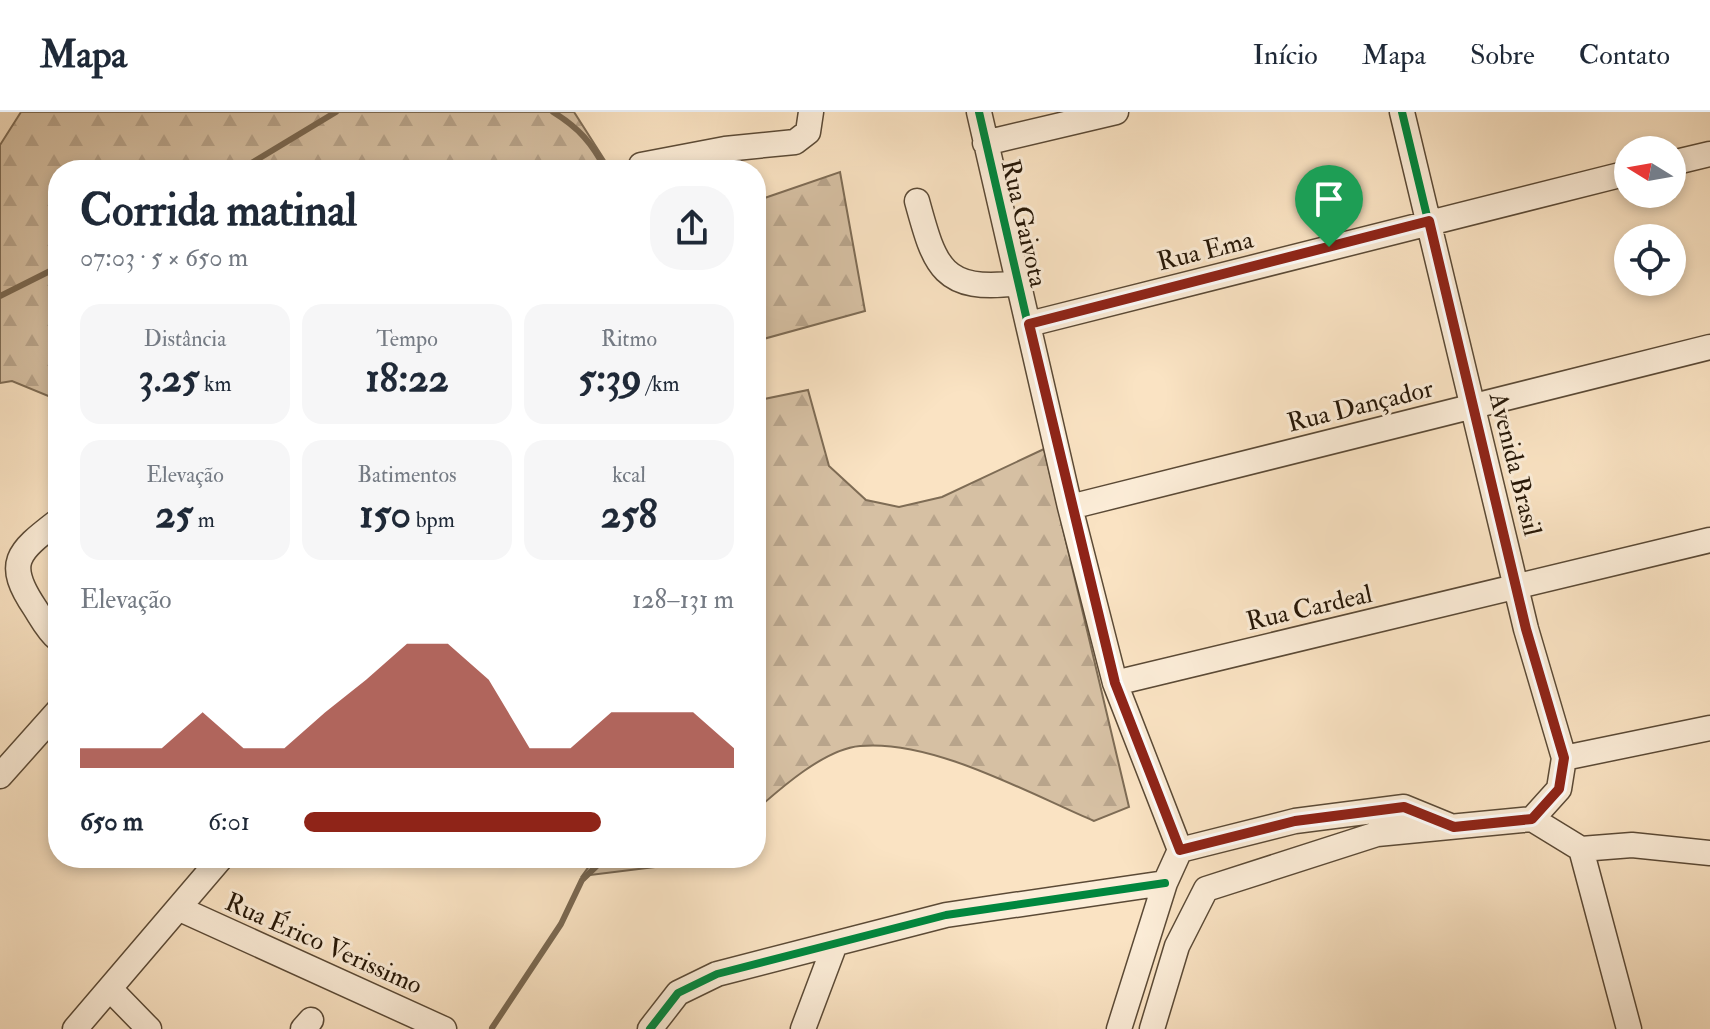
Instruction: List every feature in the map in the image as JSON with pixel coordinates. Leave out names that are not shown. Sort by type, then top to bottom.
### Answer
[{"type":"street","points":[[667,160],[725,149],[795,142],[808,132],[811,112]]},
{"type":"street","name":"Rua Gaivota","points":[[979,112],[1070,507],[1115,683],[1180,850]]},
{"type":"street","points":[[985,143],[1116,112]]},
{"type":"street","name":"Avenida Brasil","points":[[1402,112],[1517,586],[1564,758]]},
{"type":"street","points":[[1686,160],[1710,154]]},
{"type":"street","name":"Rua Ema","points":[[1029,324],[1614,176]]},
{"type":"street","points":[[917,201],[931,254],[951,278],[970,284],[1019,283]]},
{"type":"street","name":"Rua Dançador","points":[[1070,507],[1710,347]]},
{"type":"street","points":[[48,528],[18,558],[18,582],[48,625]]},
{"type":"street","name":"Rua Cardeal","points":[[1115,683],[1710,540]]},
{"type":"street","points":[[0,776],[48,722]]},
{"type":"street","points":[[1532,819],[1559,789],[1564,758],[1710,728]]},
{"type":"street","points":[[1119,1029],[1165,883],[1180,850],[1295,821],[1404,807],[1454,827]]},
{"type":"street","points":[[1152,1029],[1177,946],[1206,889],[1377,834],[1532,819],[1581,849],[1632,845],[1710,853]]},
{"type":"street","points":[[1581,849],[1629,1029]]},
{"type":"street","points":[[88,1025],[110,989],[213,868]]},
{"type":"street","points":[[650,1029],[678,993],[696,982],[946,915],[1165,883]]},
{"type":"street","name":"Rua Érico Verissimo","points":[[180,909],[444,1029]]},
{"type":"street","points":[[803,1029],[835,944]]},
{"type":"street","points":[[110,989],[149,1029]]},
{"type":"green space","points":[[21,112],[574,112],[605,160],[48,160],[48,396],[12,381],[0,383],[0,145]]},
{"type":"green space","points":[[840,172],[865,311],[766,338],[766,198]]},
{"type":"green space","points":[[808,390],[829,466],[866,500],[899,507],[942,497],[1044,449],[1129,807],[1094,821],[979,770],[918,751],[888,746],[847,749],[833,754],[791,780],[766,801],[766,399]]},
{"type":"green space","points":[[588,868],[647,868],[582,876]]},
{"type":"waterway","points":[[257,160],[336,112]]},
{"type":"waterway","points":[[553,112],[584,137],[600,160]]},
{"type":"waterway","points":[[0,296],[48,272]]},
{"type":"waterway","points":[[492,1028],[561,924],[582,880],[595,868]]},
{"type":"cycle path","points":[[979,112],[1070,507],[1115,683],[1180,850]]},
{"type":"cycle path","points":[[1402,112],[1526,629],[1564,758],[1559,789],[1532,819]]},
{"type":"cycle path","points":[[650,1029],[678,993],[717,974],[946,915],[1165,883]]},
{"type":"route","points":[[1429,221],[1526,629],[1564,758],[1559,789],[1532,819],[1454,827],[1404,807],[1295,821],[1180,850],[1115,683],[1070,507],[1029,324],[1329,247],[1429,221]]}]
